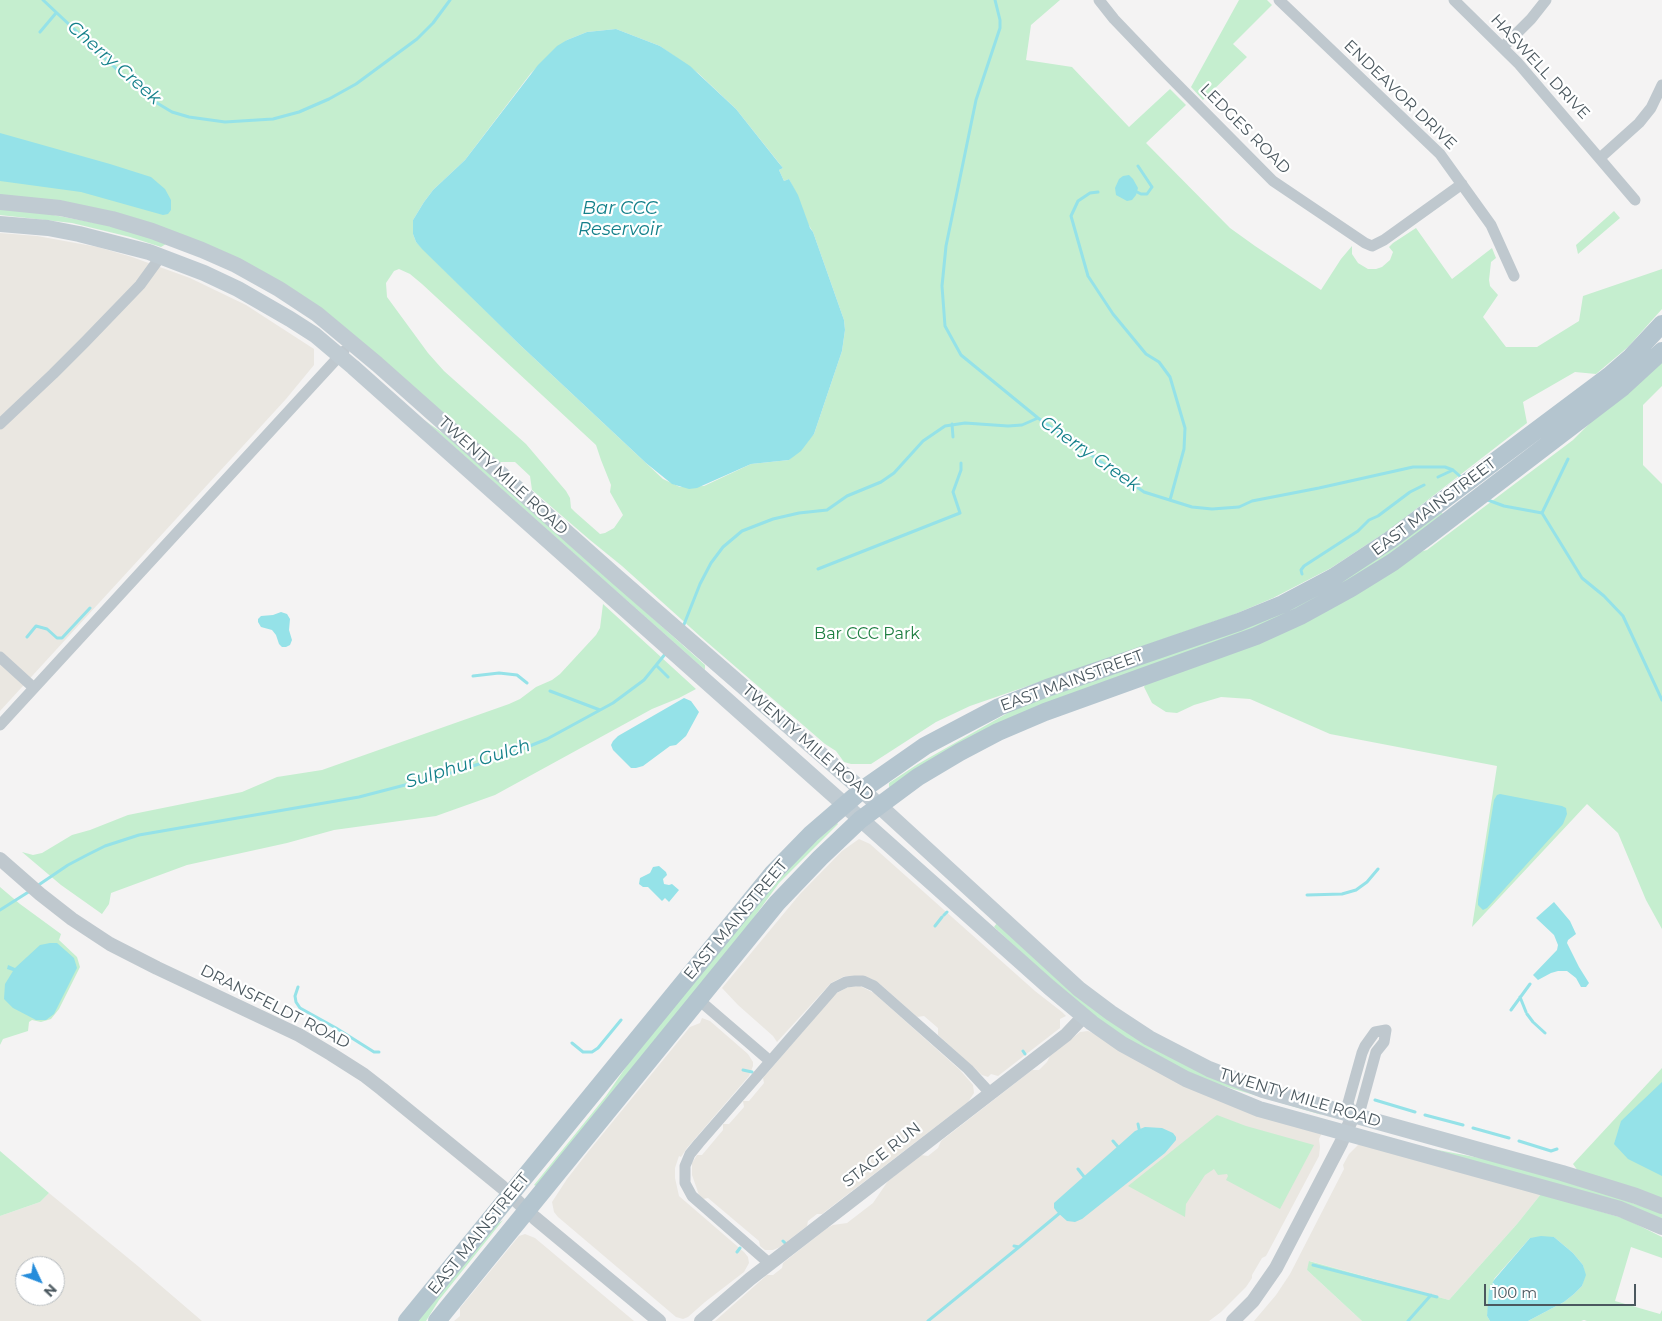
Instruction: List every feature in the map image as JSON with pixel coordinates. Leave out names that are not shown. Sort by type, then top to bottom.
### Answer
[{"type":"main road","name":"TWENTY MILE ROAD","points":[[0,202],[60,208],[133,224],[202,250],[271,284],[317,314],[352,342],[617,577],[862,790],[1074,984],[1125,1023],[1184,1057],[1230,1078],[1263,1090],[1562,1173],[1662,1206]]},
{"type":"main road","name":"TWENTY MILE ROAD","points":[[0,224],[40,227],[139,248],[211,276],[265,304],[315,335],[1049,987],[1107,1034],[1137,1053],[1201,1086],[1260,1109],[1611,1206],[1662,1227]]},
{"type":"main road","points":[[161,256],[178,248],[257,286],[271,284]]},
{"type":"main road","name":"EAST MAINSTREET","points":[[407,1321],[764,884],[796,848],[862,790],[925,746],[999,707],[1047,688],[1239,622],[1283,604],[1364,559],[1621,366],[1662,324]]},
{"type":"main road","name":"EAST MAINSTREET","points":[[437,1321],[788,890],[860,820],[944,761],[1019,722],[1155,671],[1245,640],[1308,612],[1382,569],[1635,377],[1662,351]]},
{"type":"street","name":"LEDGES ROAD","points":[[1099,0],[1131,38],[1262,171],[1298,199],[1365,243],[1372,246],[1384,240],[1462,184]]},
{"type":"street","name":"ENDEAVOR DRIVE","points":[[1279,0],[1432,146],[1491,225],[1514,276]]},
{"type":"street","name":"HASWELL DRIVE","points":[[1454,0],[1530,76],[1635,200]]},
{"type":"street","points":[[1503,47],[1531,19],[1546,0]]},
{"type":"street","points":[[1600,158],[1639,123],[1651,108],[1662,85]]},
{"type":"street","points":[[0,424],[53,374],[140,285],[161,256]]},
{"type":"street","points":[[0,725],[352,342]]},
{"type":"street","points":[[0,657],[34,688]]},
{"type":"street","name":"DRANSFELDT ROAD","points":[[2,861],[40,894],[82,926],[126,953],[294,1033],[339,1059],[382,1088],[659,1321]]},
{"type":"street","points":[[770,1264],[692,1196],[685,1183],[684,1172],[686,1163],[692,1152],[832,989],[846,982],[863,981],[877,988],[968,1069],[990,1093]]},
{"type":"street","points":[[699,1000],[770,1061]]},
{"type":"street","name":"STAGE RUN","points":[[700,1321],[770,1264],[1066,1035],[1084,1016]]},
{"type":"street","points":[[1233,1321],[1269,1281],[1352,1116],[1361,1106],[1376,1052],[1384,1042],[1386,1030],[1375,1032],[1362,1053],[1348,1103],[1352,1116]]},
{"type":"shaded area","points":[[0,233],[37,236],[98,247],[190,278],[246,305],[314,349],[314,365],[286,399],[0,711]]},
{"type":"shaded area","points":[[859,839],[870,844],[1035,991],[1062,1012],[1066,1016],[1060,1019],[1060,1028],[998,1076],[991,1074],[988,1077],[982,1075],[938,1035],[938,1028],[924,1016],[917,1017],[880,984],[872,979],[845,976],[831,983],[777,1042],[722,988],[800,894],[842,851]]},
{"type":"shaded area","points":[[860,986],[874,993],[960,1070],[973,1085],[974,1093],[968,1102],[822,1214],[817,1214],[808,1221],[807,1226],[780,1247],[773,1250],[765,1250],[760,1246],[759,1241],[708,1198],[703,1199],[699,1195],[692,1175],[692,1163],[697,1155],[702,1155],[723,1130],[723,1124],[729,1124],[744,1107],[743,1101],[749,1101],[764,1083],[763,1078],[835,994],[848,987]]},
{"type":"shaded area","points":[[702,1018],[710,1021],[748,1054],[753,1062],[753,1066],[749,1076],[681,1157],[679,1156],[675,1168],[675,1178],[679,1196],[744,1252],[748,1257],[749,1263],[744,1272],[683,1319],[676,1317],[558,1217],[554,1212],[552,1202],[588,1152],[690,1027],[700,1023]]},
{"type":"shaded area","points":[[1088,1031],[1322,1133],[1319,1139],[1319,1156],[1266,1256],[1262,1258],[1246,1287],[1221,1312],[1209,1321],[715,1321],[767,1275],[773,1275],[782,1268],[783,1263],[827,1228],[847,1223],[873,1203],[888,1181],[921,1155],[928,1156],[938,1148],[941,1141],[1032,1070],[1039,1070],[1050,1056],[1080,1032]]},
{"type":"shaded area","points":[[1358,1145],[1365,1145],[1541,1194],[1517,1224],[1449,1300],[1310,1261],[1307,1270],[1362,1321],[1254,1321],[1276,1295],[1290,1274],[1344,1169],[1343,1165],[1349,1154]]},
{"type":"shaded area","points":[[49,1193],[202,1321],[0,1321],[0,1216],[40,1202]]},
{"type":"shaded area","points":[[525,1234],[535,1238],[634,1321],[454,1321],[460,1316],[460,1308],[519,1236]]},
{"type":"green space","name":"Bar CCC Park","points":[[0,0],[1060,0],[1031,25],[1026,60],[1072,67],[1129,127],[1170,89],[1186,105],[1146,143],[1230,228],[1321,290],[1341,259],[1352,246],[1352,254],[1358,263],[1368,269],[1376,269],[1382,267],[1390,260],[1393,252],[1389,247],[1416,228],[1452,279],[1492,248],[1496,258],[1491,262],[1489,280],[1490,286],[1498,295],[1483,317],[1506,347],[1537,347],[1579,321],[1583,296],[1662,269],[1662,309],[1628,347],[1596,374],[1575,372],[1523,402],[1527,423],[1389,530],[1331,568],[1273,598],[1233,615],[970,706],[936,722],[871,764],[851,764],[844,762],[836,751],[825,744],[622,566],[532,490],[530,476],[515,462],[501,462],[499,464],[231,256],[0,197]],"holes":[[[616,29],[660,46],[698,73],[736,109],[783,168],[779,170],[784,181],[789,179],[797,195],[813,232],[844,320],[845,330],[842,351],[814,434],[789,460],[751,464],[704,486],[680,487],[663,479],[519,344],[416,242],[413,234],[413,220],[424,202],[433,190],[465,160],[531,73],[567,40],[587,32]],[[399,269],[410,274],[422,284],[596,445],[611,485],[610,492],[623,515],[614,528],[600,534],[575,512],[571,508],[570,498],[566,491],[526,444],[444,371],[428,353],[387,297],[386,283],[394,271]]]},
{"type":"green space","points":[[1239,0],[1267,0],[1272,5],[1233,44],[1247,57],[1203,100],[1191,87]]},
{"type":"green space","points":[[0,210],[27,210],[122,228],[166,244],[161,247],[130,237],[72,223],[0,215]]},
{"type":"green space","points":[[1614,211],[1620,218],[1578,254],[1576,245]]},
{"type":"green space","points":[[1662,362],[1662,386],[1643,405],[1643,465],[1662,484],[1662,929],[1646,900],[1618,833],[1587,804],[1472,927],[1497,766],[1330,734],[1250,699],[1221,697],[1194,705],[1177,713],[1166,712],[1152,703],[1144,687],[1145,685],[1419,552],[1427,550],[1573,440],[1599,414]]},
{"type":"green space","points":[[424,420],[457,443],[705,665],[705,670]]},
{"type":"green space","points":[[1440,511],[1444,515],[1402,548],[1302,608],[891,788],[889,787],[889,783],[918,764],[1027,702],[1219,636]]},
{"type":"green space","points":[[603,604],[696,689],[652,709],[495,795],[436,816],[334,830],[287,843],[187,865],[111,893],[109,904],[102,914],[61,885],[22,852],[33,855],[42,853],[72,835],[128,815],[242,792],[277,777],[322,770],[509,704],[560,674],[596,635],[600,628]]},
{"type":"green space","points":[[837,823],[779,883],[726,956],[536,1186],[534,1185],[606,1096],[628,1064],[790,864]]},
{"type":"green space","points":[[0,887],[61,934],[59,940],[77,957],[80,967],[59,1009],[51,1019],[41,1022],[32,1020],[29,1022],[28,1031],[3,1039],[0,1045]]},
{"type":"green space","points":[[997,923],[1095,1009],[1322,1115],[1194,1076],[1128,1040],[1076,1003],[994,927]]},
{"type":"green space","points":[[1662,1068],[1662,1200],[1578,1171],[1573,1164]]},
{"type":"green space","points":[[1217,1115],[1246,1126],[1314,1145],[1280,1209],[1226,1180],[1227,1174],[1218,1175],[1214,1169],[1205,1175],[1186,1204],[1185,1217],[1128,1186]]},
{"type":"green space","points":[[1433,1149],[1485,1159],[1573,1183],[1662,1213],[1662,1219]]},
{"type":"green space","points":[[0,1151],[49,1193],[40,1202],[0,1216]]},
{"type":"green space","points":[[1541,1194],[1626,1219],[1662,1237],[1662,1258],[1631,1247],[1615,1301],[1660,1314],[1662,1310],[1662,1321],[1528,1321],[1564,1302],[1582,1286],[1585,1275],[1583,1265],[1573,1253],[1554,1237],[1530,1238],[1494,1279],[1487,1316],[1490,1321],[1362,1321],[1307,1270],[1309,1261],[1449,1300],[1517,1224]]},
{"type":"green space","points":[[503,1220],[439,1300],[426,1321],[416,1321],[493,1227]]},
{"type":"water","name":"Bar CCC Reservoir","points":[[616,29],[660,46],[690,66],[736,109],[783,168],[779,170],[784,181],[789,179],[798,195],[844,320],[845,330],[842,351],[814,434],[801,451],[789,460],[751,464],[697,488],[689,489],[672,484],[646,463],[519,344],[422,249],[416,242],[413,234],[413,220],[424,202],[433,190],[465,160],[538,65],[557,46],[567,40],[587,32]]},
{"type":"water","points":[[0,133],[151,177],[165,189],[171,200],[171,210],[168,214],[163,215],[81,192],[0,181]]},
{"type":"water","points":[[1129,175],[1138,188],[1132,200],[1127,201],[1116,195],[1115,188],[1119,179]]},
{"type":"water","points":[[281,612],[287,614],[290,619],[289,630],[292,640],[290,645],[286,647],[282,647],[279,644],[272,630],[261,627],[258,622],[261,616]]},
{"type":"water","points":[[684,698],[691,701],[699,712],[686,736],[676,745],[670,746],[643,766],[636,768],[631,768],[613,750],[611,745],[618,736]]},
{"type":"water","points":[[1500,794],[1562,806],[1566,808],[1567,814],[1563,824],[1487,908],[1483,910],[1478,905],[1478,900],[1494,800]]},
{"type":"water","points":[[659,866],[667,875],[663,879],[664,884],[672,884],[679,890],[669,902],[665,898],[662,901],[648,887],[643,887],[639,884],[640,878],[650,873],[653,867]]},
{"type":"water","points":[[1554,902],[1570,921],[1576,934],[1567,943],[1589,983],[1586,987],[1581,987],[1576,978],[1567,971],[1551,973],[1538,980],[1533,975],[1557,950],[1558,945],[1554,935],[1536,918]]},
{"type":"water","points":[[57,943],[74,958],[77,968],[54,1014],[46,1020],[36,1020],[13,1008],[4,999],[5,984],[13,971],[7,969],[8,965],[15,968],[40,945]]},
{"type":"water","points":[[1662,1082],[1662,1176],[1628,1159],[1614,1144],[1621,1121]]},
{"type":"water","points":[[1145,1127],[1162,1128],[1173,1133],[1176,1140],[1165,1153],[1082,1219],[1075,1222],[1067,1221],[1057,1212],[1054,1208],[1054,1203],[1135,1131]]},
{"type":"water","points":[[1541,1236],[1554,1237],[1573,1253],[1583,1265],[1586,1275],[1582,1286],[1564,1302],[1528,1321],[1490,1321],[1487,1316],[1489,1290],[1494,1280],[1530,1238]]},
{"type":"waterway","name":"Cherry Creek","points":[[43,0],[141,92],[157,103],[172,112],[189,117],[225,122],[273,119],[299,112],[329,99],[356,84],[417,39],[433,23],[450,0]]},
{"type":"waterway","name":"Sulphur Gulch","points":[[995,0],[1000,28],[976,100],[946,246],[942,286],[945,326],[961,355],[1038,418],[1144,492],[1192,507],[1212,509],[1239,507],[1252,501],[1413,467],[1445,467],[1453,470],[1462,478]]},
{"type":"waterway","points":[[40,32],[56,13]]},
{"type":"waterway","points":[[1135,191],[1147,194],[1152,187],[1138,166]]},
{"type":"waterway","points":[[1098,192],[1090,193],[1078,201],[1071,216],[1088,276],[1113,314],[1146,354],[1159,362],[1170,377],[1185,428],[1184,449],[1170,500]]},
{"type":"waterway","name":"Sulphur Gulch","points":[[683,627],[700,584],[711,563],[723,547],[742,531],[773,519],[799,513],[827,510],[847,496],[881,482],[894,473],[923,441],[945,426],[965,423],[1022,425],[1038,418]]},
{"type":"waterway","points":[[952,424],[953,437]]},
{"type":"waterway","points":[[1542,513],[1568,459]]},
{"type":"waterway","points":[[818,569],[960,513],[953,492],[961,470],[961,463]]},
{"type":"waterway","points":[[1438,477],[1453,470]]},
{"type":"waterway","points":[[1302,574],[1301,570],[1304,566],[1358,531],[1369,520],[1378,516],[1410,492],[1424,485]]},
{"type":"waterway","name":"Cherry Creek","points":[[1485,499],[1504,506],[1542,513],[1582,578],[1604,596],[1623,616],[1662,700]]},
{"type":"waterway","points":[[27,637],[36,626],[47,629],[57,638],[62,638],[90,608]]},
{"type":"waterway","name":"Sulphur Gulch","points":[[37,886],[68,865],[105,846],[139,835],[359,797],[451,773],[510,754],[547,739],[613,703],[644,680],[666,653]]},
{"type":"waterway","points":[[657,666],[668,677]]},
{"type":"waterway","points":[[473,676],[499,673],[517,675],[527,683]]},
{"type":"waterway","points":[[550,691],[600,710]]},
{"type":"waterway","points":[[1307,895],[1342,894],[1356,890],[1367,882],[1378,869]]},
{"type":"waterway","name":"Sulphur Gulch","points":[[0,910],[30,891]]},
{"type":"waterway","points":[[944,915],[947,912]]},
{"type":"waterway","points":[[935,926],[942,917]]},
{"type":"waterway","points":[[1511,1010],[1530,984]]},
{"type":"waterway","points":[[298,987],[295,996],[300,1008],[374,1052],[379,1052]]},
{"type":"waterway","points":[[1520,997],[1526,1012]]},
{"type":"waterway","points":[[1527,1014],[1545,1033]]},
{"type":"waterway","points":[[572,1043],[583,1052],[592,1052],[598,1048],[621,1020]]},
{"type":"waterway","points":[[743,1070],[752,1072]]},
{"type":"waterway","points":[[1375,1100],[1415,1112]]},
{"type":"waterway","points":[[1425,1115],[1463,1125]]},
{"type":"waterway","points":[[1138,1124],[1140,1133]]},
{"type":"waterway","points":[[1473,1128],[1509,1138]]},
{"type":"waterway","points":[[1113,1141],[1119,1148]]},
{"type":"waterway","points":[[1519,1141],[1551,1151],[1557,1149]]},
{"type":"waterway","points":[[1078,1169],[1085,1178]]},
{"type":"waterway","points":[[1014,1246],[1019,1247],[1061,1212]]},
{"type":"waterway","points":[[928,1321],[1019,1247]]},
{"type":"waterway","points":[[737,1252],[740,1248]]},
{"type":"waterway","points":[[1313,1265],[1437,1297]]},
{"type":"waterway","points":[[1408,1321],[1431,1295]]}]
